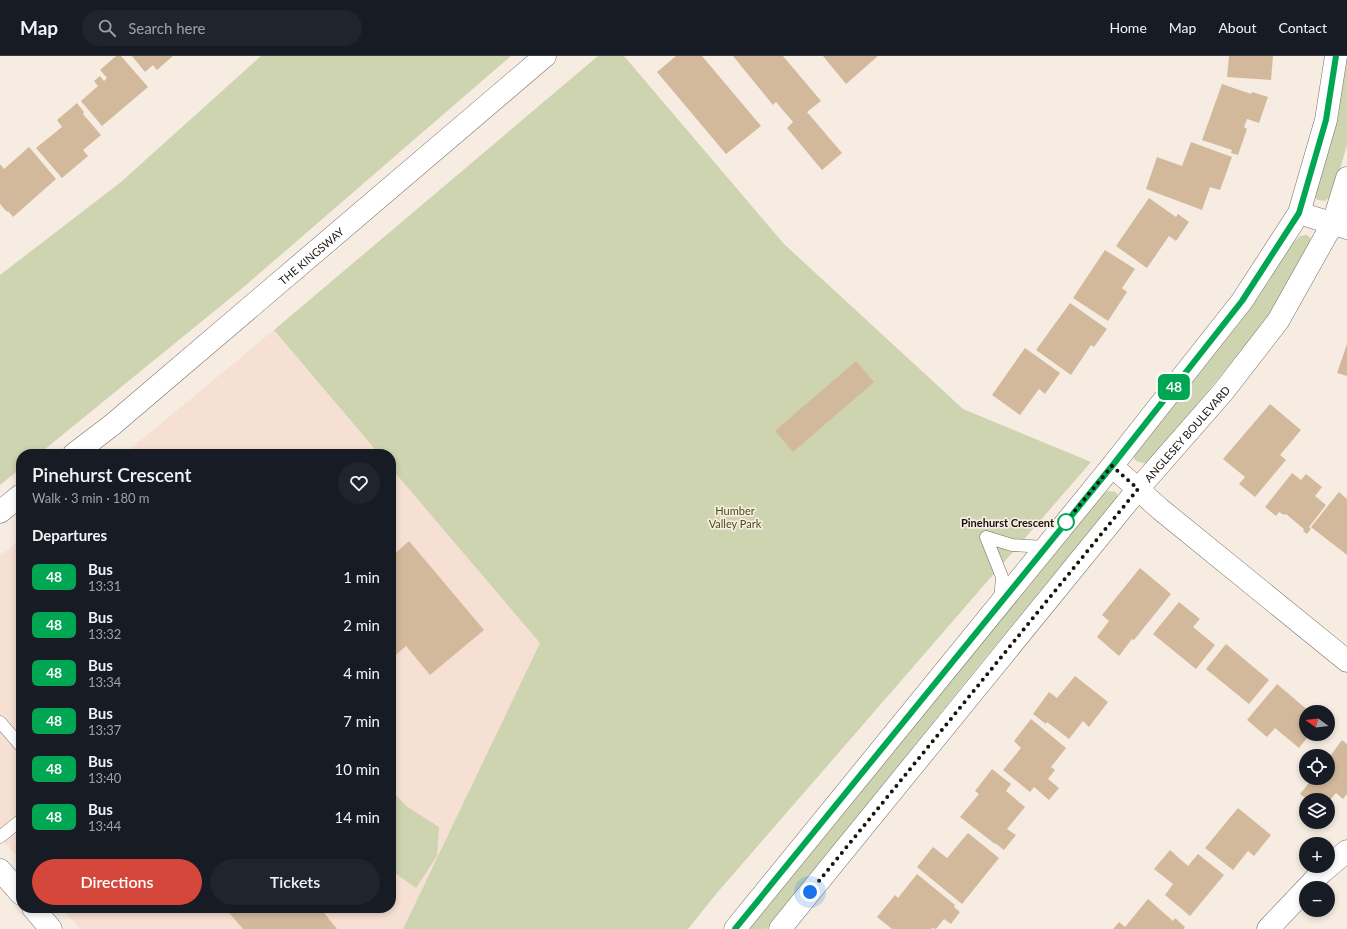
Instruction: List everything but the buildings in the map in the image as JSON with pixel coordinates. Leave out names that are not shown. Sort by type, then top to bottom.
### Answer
[{"type":"street","name":"THE KINGSWAY","points":[[81,449],[112,425],[545,56]]},
{"type":"street","points":[[735,929],[1112,466],[1242,301],[1299,213],[1326,120],[1336,56]]},
{"type":"street","name":"ANGLESEY BOULEVARD","points":[[780,929],[1138,489],[1223,392],[1278,321],[1340,225],[1347,178]]},
{"type":"street","points":[[1299,213],[1340,225]]},
{"type":"street","points":[[1112,466],[1160,509],[1347,661]]},
{"type":"street","points":[[0,512],[16,499]]},
{"type":"street","points":[[1268,929],[1284,910],[1321,873],[1347,851]]},
{"type":"street","points":[[0,870],[16,888]]},
{"type":"street","points":[[37,913],[51,929]]},
{"type":"lane","points":[[999,604],[1002,577],[986,537],[1012,545],[1045,548]]},
{"type":"lane","points":[[0,722],[16,740]]},
{"type":"lane","points":[[0,838],[16,824]]},
{"type":"shaded area","points":[[274,330],[375,449],[130,449]]},
{"type":"shaded area","points":[[396,474],[540,643],[403,929],[80,929],[66,913],[396,913]]},
{"type":"shaded area","points":[[16,543],[16,855],[0,836],[0,556]]},
{"type":"green space","points":[[261,56],[511,56],[239,291],[45,449],[16,449],[16,472],[0,485],[0,275],[121,182]]},
{"type":"green space","name":"Humber Valley Park","points":[[598,56],[624,56],[784,244],[963,409],[1091,462],[716,894],[688,929],[403,929],[540,643],[396,474],[396,449],[375,449],[274,330]]},
{"type":"green space","points":[[1338,56],[1347,56],[1347,145],[1331,196],[1325,201],[1318,200],[1314,197]]},
{"type":"green space","points":[[1300,236],[1309,236],[1311,240],[1273,311],[1255,335],[1241,350],[1155,457],[1146,463],[1136,460],[1133,456],[1182,391],[1239,324],[1290,246]]},
{"type":"green space","points":[[1108,491],[1116,492],[1118,497],[975,670],[767,929],[741,929],[1103,493]]},
{"type":"green space","points":[[396,796],[406,806],[439,827],[437,856],[416,888],[396,874]]},
{"type":"bus line","name":"48","points":[[735,929],[1112,466],[1242,301],[1299,213],[1326,120],[1336,56]]},
{"type":"place","name":"Pinehurst Crescent","points":[[1066,522]]},
{"type":"route","points":[[810,892],[1138,489],[1112,466],[1064,524],[1066,522]]}]
